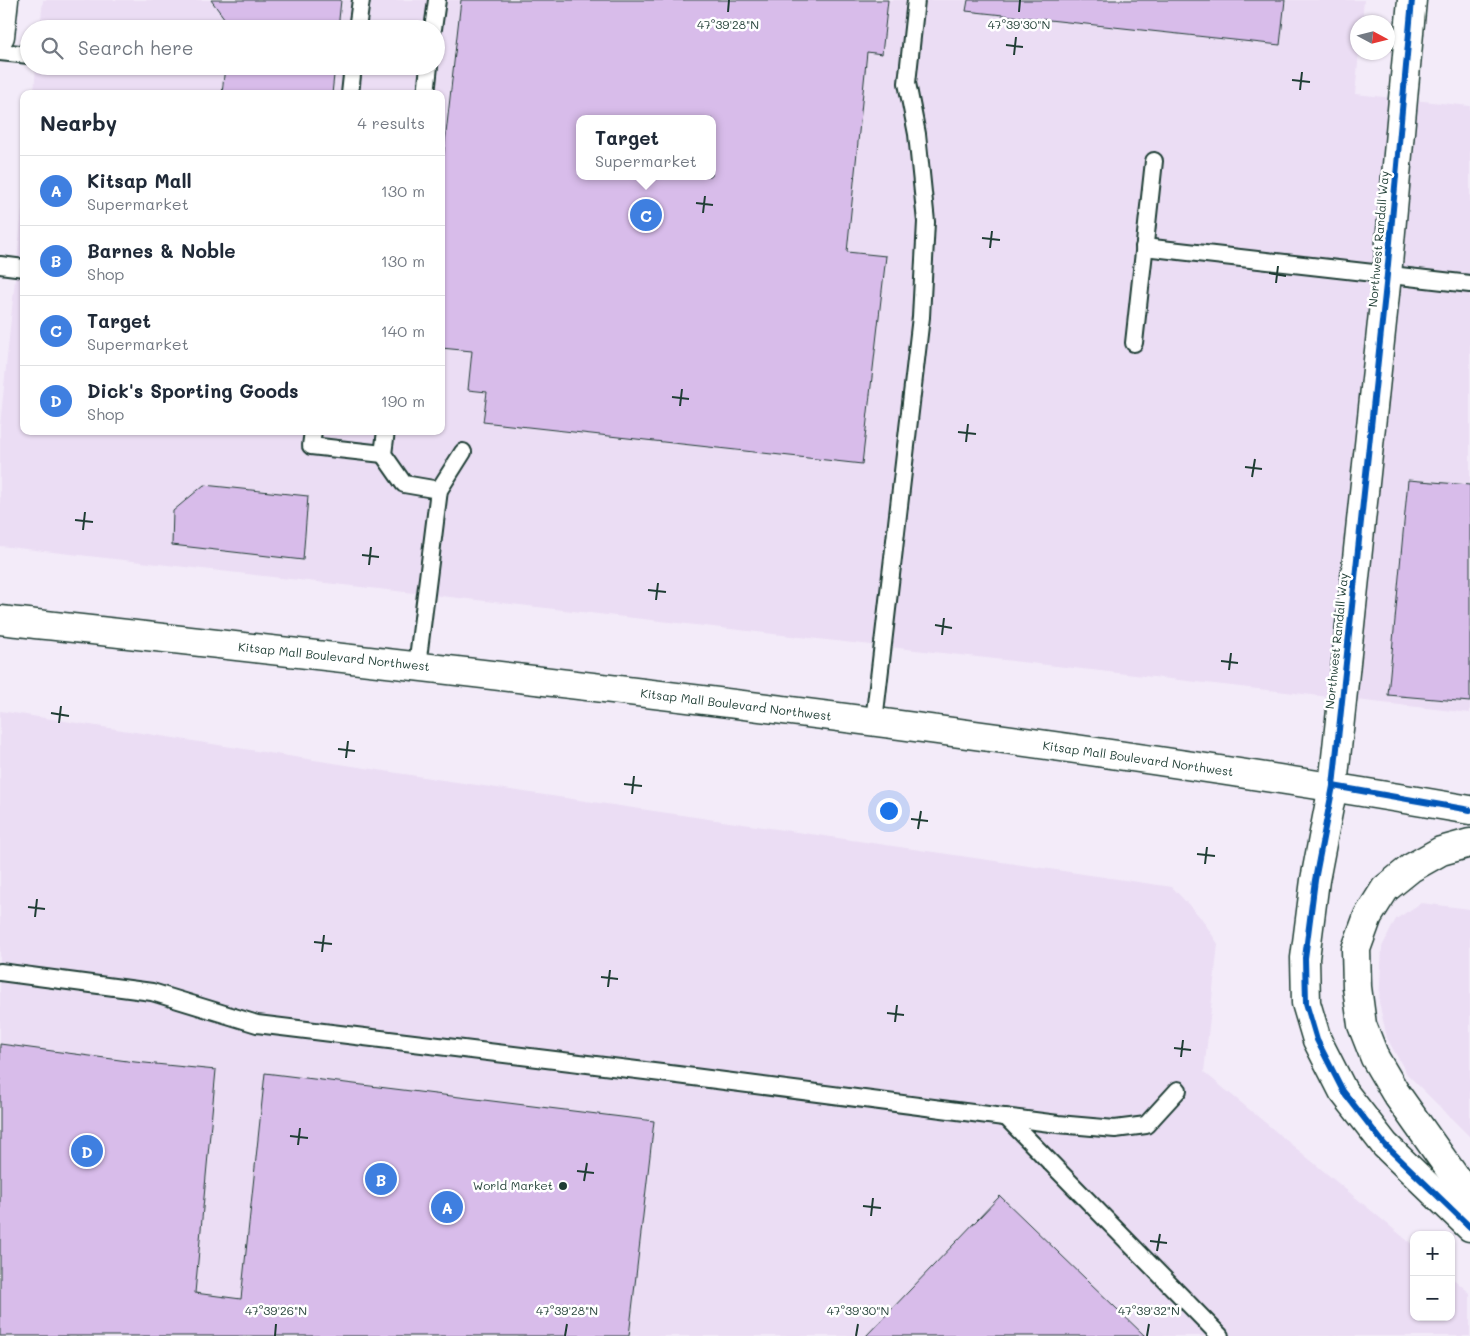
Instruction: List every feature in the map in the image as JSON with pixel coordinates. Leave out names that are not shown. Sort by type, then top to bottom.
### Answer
[{"type":"main road","points":[[0,36],[4,0]]},
{"type":"main road","name":"Northwest Randall Way","points":[[1412,0],[1387,276],[1333,786],[1315,880],[1305,958],[1306,1003],[1317,1040],[1342,1091],[1385,1145],[1470,1226]]},
{"type":"main road","name":"Kitsap Mall Boulevard Northwest","points":[[0,620],[417,666],[874,721],[1333,786],[1470,810]]},
{"type":"main road","points":[[1470,843],[1441,852],[1411,868],[1385,889],[1368,916],[1356,949],[1357,987],[1362,1025],[1375,1058],[1395,1092],[1465,1191],[1470,1201]]},
{"type":"lane","points":[[358,20],[361,0]]},
{"type":"lane","points":[[434,20],[437,0]]},
{"type":"lane","points":[[874,721],[922,317],[926,222],[917,134],[907,83],[916,0]]},
{"type":"lane","points":[[0,52],[20,54]]},
{"type":"lane","points":[[350,90],[352,75]]},
{"type":"lane","points":[[426,90],[428,75]]},
{"type":"lane","points":[[1134,343],[1154,161]]},
{"type":"lane","points":[[1144,247],[1470,284]]},
{"type":"lane","points":[[0,265],[20,268]]},
{"type":"lane","points":[[312,435],[311,446],[383,454]]},
{"type":"lane","points":[[385,435],[383,454],[404,484],[439,490]]},
{"type":"lane","points":[[417,666],[439,490],[463,452]]},
{"type":"lane","points":[[0,972],[152,992],[257,1024],[1115,1129],[1146,1125],[1178,1090]]},
{"type":"lane","points":[[1006,1117],[1220,1336]]},
{"type":"shaded area","points":[[43,0],[1364,0],[1363,15],[1350,15],[1350,60],[1358,60],[1355,94],[1470,106],[1470,713],[0,546],[0,426],[20,230],[20,435],[445,435],[445,90],[34,90],[35,75],[445,75],[445,20],[41,20]]},
{"type":"shaded area","points":[[0,711],[436,779],[1172,887],[1202,919],[1218,944],[1204,1072],[1410,1243],[1410,1321],[1455,1321],[1455,1280],[1470,1293],[1470,1336],[0,1336]]},
{"type":"shaded area","points":[[1421,903],[1470,909],[1470,1137],[1407,1074],[1387,1038],[1379,1002],[1382,947],[1396,919]]},
{"type":"building","points":[[211,0],[341,0],[339,20],[226,20]]},
{"type":"building","points":[[461,0],[888,0],[882,54],[867,52],[847,252],[886,256],[862,464],[483,422],[487,392],[468,390],[472,351],[445,348],[445,142]]},
{"type":"building","points":[[968,0],[1285,0],[1280,45],[966,11]]},
{"type":"building","points":[[224,75],[334,75],[332,90],[222,90]]},
{"type":"building","points":[[1408,480],[1470,485],[1470,702],[1388,695]]},
{"type":"building","points":[[204,485],[308,496],[303,560],[172,545],[173,511]]},
{"type":"building","points":[[0,1044],[135,1062],[216,1070],[195,1293],[241,1299],[265,1073],[654,1121],[629,1336],[0,1336]]},
{"type":"building","points":[[1000,1196],[1145,1336],[866,1336]]},
{"type":"cycle path","points":[[1412,0],[1387,275],[1333,786],[1315,880],[1305,958],[1306,1003],[1317,1040],[1343,1091],[1385,1145],[1470,1227]]},
{"type":"cycle path","points":[[1333,786],[1470,810]]},
{"type":"place","name":"Target","points":[[646,215]]},
{"type":"place","name":"Dick's Sporting Goods","points":[[87,1151]]},
{"type":"place","name":"Barnes & Noble","points":[[381,1179]]},
{"type":"place","name":"World Market","points":[[563,1186]]},
{"type":"place","name":"Kitsap Mall","points":[[447,1207]]}]
